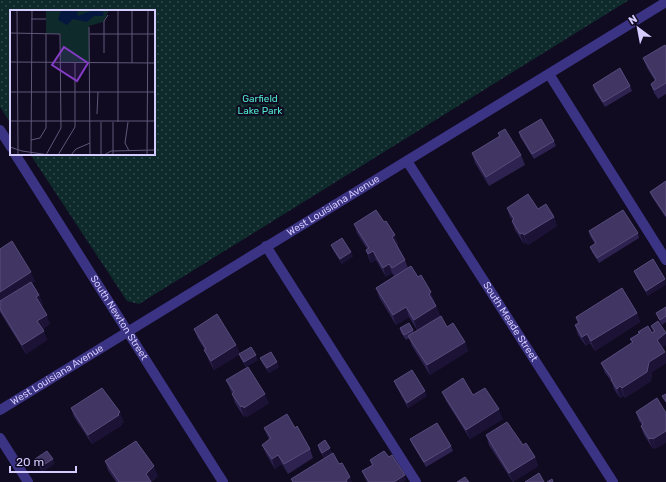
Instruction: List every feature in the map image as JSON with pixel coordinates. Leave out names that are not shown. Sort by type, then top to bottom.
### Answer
[{"type":"street","name":"West Louisiana Avenue","points":[[0,410],[127,330],[666,2]]},
{"type":"street","points":[[549,74],[666,260]]},
{"type":"street","points":[[0,130],[10,146]]},
{"type":"street","name":"South Newton Street","points":[[16,155],[223,482]]},
{"type":"street","name":"South Meade Street","points":[[407,161],[613,482]]},
{"type":"street","points":[[266,246],[416,482]]},
{"type":"street","points":[[0,438],[28,482]]},
{"type":"green space","name":"Garfield Lake Park","points":[[0,0],[629,0],[139,304],[127,301],[31,155],[155,155],[155,10],[10,10],[10,122],[0,107]]},
{"type":"building","points":[[665,45],[666,83],[654,90],[651,84],[656,80],[643,58]]},
{"type":"building","points":[[620,68],[630,86],[603,102],[593,85]]},
{"type":"building","points":[[541,119],[554,141],[532,154],[519,132]]},
{"type":"building","points":[[505,129],[521,155],[486,177],[472,153],[500,136],[498,133]]},
{"type":"building","points":[[666,181],[666,216],[650,192]]},
{"type":"building","points":[[528,194],[538,209],[546,204],[554,217],[524,235],[523,233],[520,234],[512,221],[514,219],[507,208]]},
{"type":"building","points":[[376,210],[384,222],[386,221],[395,235],[392,237],[405,260],[392,268],[389,264],[383,268],[373,251],[368,254],[366,250],[369,248],[354,224]]},
{"type":"building","points":[[623,210],[638,233],[597,258],[590,247],[596,243],[589,231]]},
{"type":"building","points":[[342,238],[351,252],[340,259],[331,245]]},
{"type":"building","points":[[12,241],[31,272],[0,292],[0,249]]},
{"type":"building","points":[[653,259],[665,279],[646,291],[634,271]]},
{"type":"building","points":[[411,266],[418,277],[421,275],[431,292],[429,294],[436,306],[414,320],[406,307],[393,315],[376,288]]},
{"type":"building","points":[[31,282],[39,295],[36,297],[47,315],[37,321],[44,331],[22,345],[0,309],[0,301]]},
{"type":"building","points":[[622,288],[637,313],[591,341],[587,334],[582,337],[575,325],[579,323],[576,317]]},
{"type":"building","points":[[666,307],[666,316],[660,320],[656,313]]},
{"type":"building","points":[[217,314],[236,345],[211,361],[204,350],[206,349],[194,329]]},
{"type":"building","points":[[441,316],[447,327],[453,323],[465,342],[427,365],[408,336]]},
{"type":"building","points":[[658,321],[666,333],[657,340],[665,352],[649,362],[647,372],[622,388],[620,386],[617,389],[601,363],[633,342],[630,339],[648,326],[652,333],[655,331],[651,326]]},
{"type":"building","points":[[409,323],[413,330],[404,335],[400,328]]},
{"type":"building","points":[[251,347],[256,355],[244,362],[239,354]]},
{"type":"building","points":[[271,352],[277,362],[267,368],[260,358]]},
{"type":"building","points":[[248,367],[265,394],[244,408],[243,406],[241,407],[232,394],[234,392],[226,380]]},
{"type":"building","points":[[412,370],[425,391],[407,403],[394,381]]},
{"type":"building","points":[[463,378],[473,395],[485,388],[499,409],[466,430],[442,392]]},
{"type":"building","points":[[102,388],[120,412],[118,414],[119,415],[88,435],[71,408]]},
{"type":"building","points":[[666,394],[666,402],[662,396]]},
{"type":"building","points":[[657,398],[666,413],[666,431],[653,439],[649,439],[641,426],[643,424],[636,412]]},
{"type":"building","points":[[287,414],[295,428],[297,426],[310,449],[284,464],[278,455],[272,459],[262,445],[271,438],[264,428]]},
{"type":"building","points":[[507,422],[523,445],[526,443],[535,457],[509,473],[486,435]]},
{"type":"building","points":[[437,423],[451,446],[424,462],[410,439]]},
{"type":"building","points":[[325,440],[330,448],[322,453],[318,445]]},
{"type":"building","points":[[136,441],[154,466],[146,474],[151,482],[119,482],[105,461]]},
{"type":"building","points":[[47,451],[53,459],[40,467],[35,459]]},
{"type":"building","points":[[384,451],[389,457],[392,455],[405,475],[394,482],[369,482],[362,471],[373,465],[370,460]]},
{"type":"building","points":[[333,453],[339,464],[342,463],[350,477],[346,480],[347,482],[293,482],[291,479]]},
{"type":"building","points":[[539,473],[544,482],[525,482]]},
{"type":"building","points":[[465,477],[469,482],[457,482]]}]
